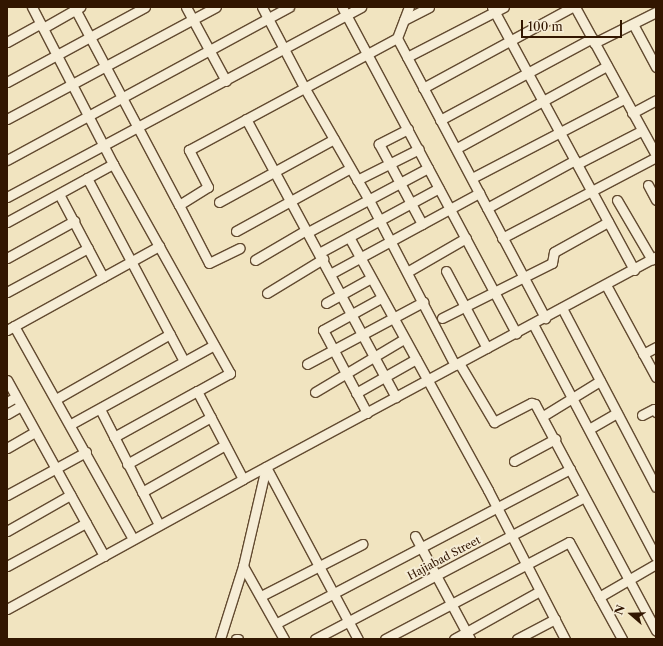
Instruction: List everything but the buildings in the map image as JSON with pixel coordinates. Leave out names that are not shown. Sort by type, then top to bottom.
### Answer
[{"type":"street","points":[[32,7],[113,164],[230,373],[114,437]]},
{"type":"street","points":[[7,82],[145,7]]},
{"type":"street","points":[[186,7],[226,81]]},
{"type":"street","points":[[7,119],[216,7]]},
{"type":"street","points":[[262,7],[304,87],[369,200],[457,364],[494,422],[531,403],[536,404],[627,579],[656,631]]},
{"type":"street","points":[[7,160],[289,7]]},
{"type":"street","points":[[7,197],[284,50],[344,11],[361,7]]},
{"type":"street","points":[[179,205],[208,187],[189,150],[397,38],[409,7]]},
{"type":"street","points":[[404,20],[429,7]]},
{"type":"street","points":[[407,57],[493,9],[504,7]]},
{"type":"street","points":[[423,88],[572,7]]},
{"type":"street","points":[[502,238],[656,156],[641,131],[575,7]]},
{"type":"street","points":[[7,42],[77,8],[104,67],[209,263],[240,248]]},
{"type":"street","points":[[493,9],[634,270]]},
{"type":"street","points":[[344,11],[516,333]]},
{"type":"street","points":[[440,120],[528,72],[593,40],[633,24],[656,12]]},
{"type":"street","points":[[633,24],[656,67]]},
{"type":"street","points":[[397,38],[440,120],[457,148],[502,238],[545,318]]},
{"type":"street","points":[[457,148],[606,66]]},
{"type":"street","points":[[472,178],[624,99]]},
{"type":"street","points":[[632,113],[656,100]]},
{"type":"street","points":[[246,119],[396,397]]},
{"type":"street","points":[[408,129],[379,144],[422,224]]},
{"type":"street","points":[[488,208],[576,162],[641,131]]},
{"type":"street","points":[[219,202],[334,139]]},
{"type":"street","points":[[357,180],[419,149]]},
{"type":"street","points":[[7,222],[113,164]]},
{"type":"street","points":[[255,260],[428,168]]},
{"type":"street","points":[[236,231],[350,169]]},
{"type":"street","points":[[87,178],[184,361]]},
{"type":"street","points":[[648,185],[656,200]]},
{"type":"street","points":[[267,293],[349,237],[439,188]]},
{"type":"street","points":[[330,274],[479,193]]},
{"type":"street","points":[[59,194],[103,277]]},
{"type":"street","points":[[7,609],[243,479],[654,259],[617,200]]},
{"type":"street","points":[[7,258],[74,221]]},
{"type":"street","points":[[442,318],[552,263],[554,252],[608,222]]},
{"type":"street","points":[[349,237],[381,298],[428,380],[497,507],[565,639]]},
{"type":"street","points":[[407,272],[466,238]]},
{"type":"street","points":[[133,539],[56,399],[11,328],[159,246]]},
{"type":"street","points":[[7,292],[88,248]]},
{"type":"street","points":[[446,271],[487,348]]},
{"type":"street","points":[[326,303],[371,278]]},
{"type":"street","points":[[606,284],[656,377]]},
{"type":"street","points":[[367,413],[323,330],[381,298]]},
{"type":"street","points":[[307,364],[423,302]]},
{"type":"street","points":[[562,308],[656,487]]},
{"type":"street","points":[[533,324],[656,557]]},
{"type":"street","points":[[56,399],[170,334]]},
{"type":"street","points":[[315,392],[373,355],[404,338]]},
{"type":"street","points":[[70,424],[100,409],[214,345]]},
{"type":"street","points":[[644,354],[656,347]]},
{"type":"street","points":[[356,393],[416,359]]},
{"type":"street","points":[[7,380],[104,556]]},
{"type":"street","points":[[543,416],[600,381]]},
{"type":"street","points":[[197,391],[243,479]]},
{"type":"street","points":[[7,402],[16,397]]},
{"type":"street","points":[[7,414],[20,406]]},
{"type":"street","points":[[100,409],[159,525]]},
{"type":"street","points":[[642,415],[656,409]]},
{"type":"street","points":[[589,429],[617,413]]},
{"type":"street","points":[[127,464],[211,418]]},
{"type":"street","points":[[7,448],[35,432]]},
{"type":"street","points":[[514,460],[554,439]]},
{"type":"street","points":[[142,492],[225,445]]},
{"type":"street","points":[[7,495],[86,452]]},
{"type":"street","points":[[266,467],[335,593],[358,639]]},
{"type":"street","points":[[220,639],[243,566],[266,467]]},
{"type":"street","points":[[277,623],[570,469]]},
{"type":"street","points":[[7,531],[70,495]]},
{"type":"street","name":"Hajiabad Street","points":[[315,639],[584,497]]},
{"type":"street","points":[[7,566],[86,523]]},
{"type":"street","points":[[415,536],[468,636]]},
{"type":"street","points":[[384,639],[569,542],[622,639]]},
{"type":"street","points":[[261,596],[362,544]]},
{"type":"street","points":[[599,597],[627,579],[656,564]]},
{"type":"street","points":[[243,566],[277,623],[284,639]]},
{"type":"street","points":[[454,639],[468,636],[540,591]]},
{"type":"street","points":[[517,639],[555,619]]}]
